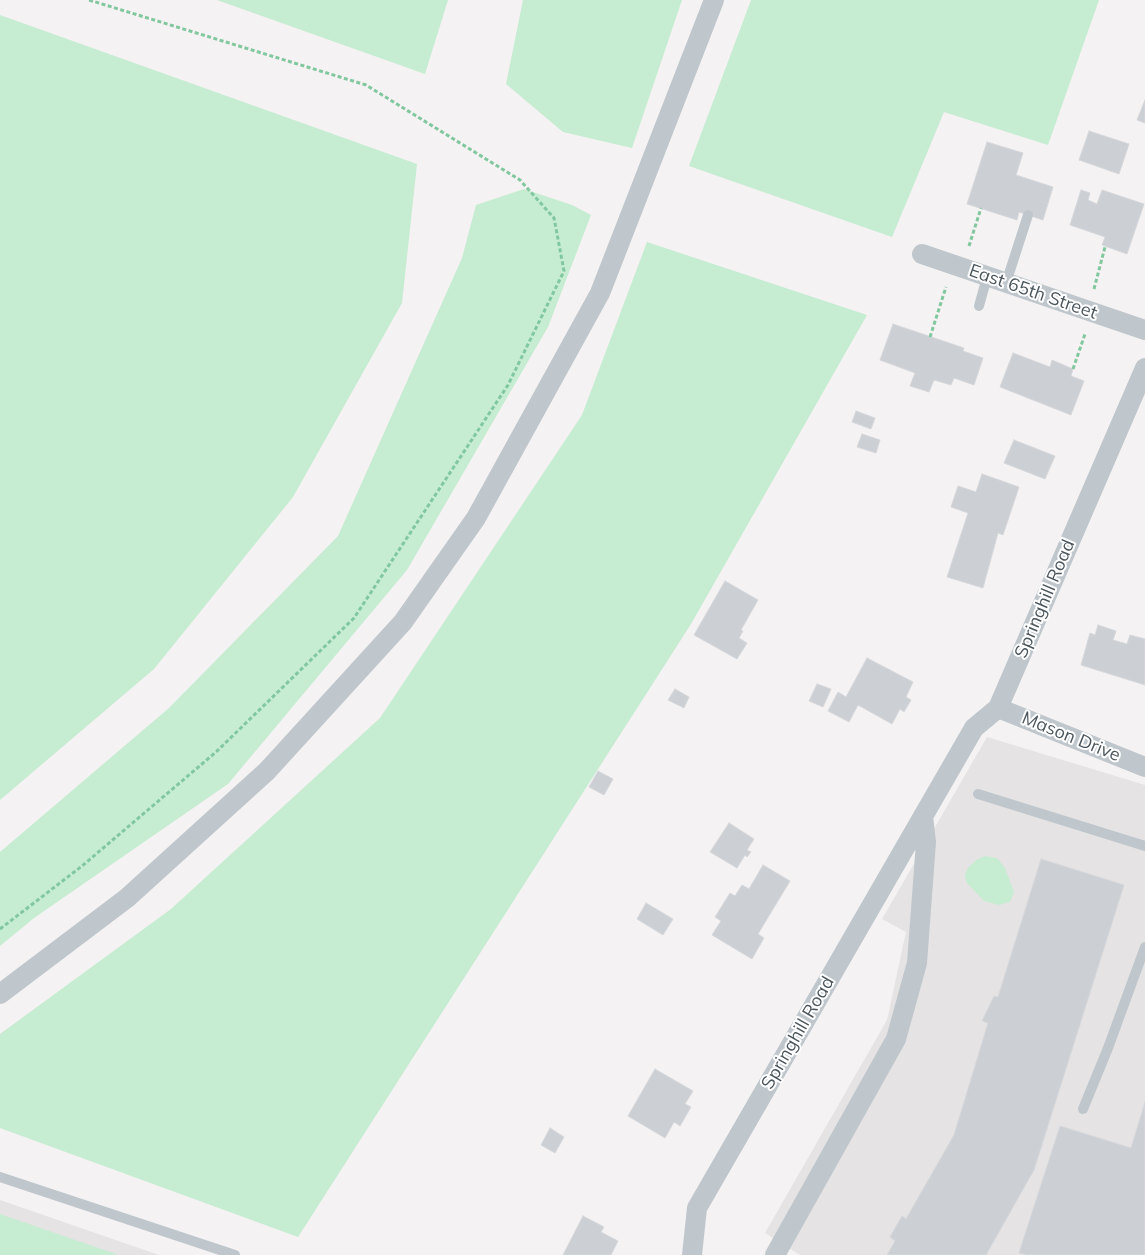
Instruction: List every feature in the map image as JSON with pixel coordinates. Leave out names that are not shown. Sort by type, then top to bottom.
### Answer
[{"type":"street","points":[[0,994],[127,898],[266,771],[408,614],[476,518],[600,293],[714,0]]},
{"type":"street","name":"East 65th Street","points":[[922,254],[1145,330]]},
{"type":"street","name":"Springhill Road","points":[[692,1255],[696,1208],[974,728],[998,708],[1145,368]]},
{"type":"street","name":"Mason Drive","points":[[998,708],[1145,767]]},
{"type":"street","points":[[775,1255],[896,1038],[918,963],[926,842],[923,816]]},
{"type":"lane","points":[[979,306],[996,280],[1028,215]]},
{"type":"lane","points":[[978,794],[1145,846]]},
{"type":"lane","points":[[1083,1109],[1108,1048],[1145,947]]},
{"type":"lane","points":[[0,1177],[235,1255]]},
{"type":"path","points":[[0,929],[82,866],[216,752],[354,618],[508,385],[564,271],[554,218],[520,180],[366,85],[90,0]]},
{"type":"path","points":[[930,337],[981,208]]},
{"type":"path","points":[[1073,369],[1090,312],[1105,247]]},
{"type":"shaded area","points":[[987,737],[1145,785],[1145,1255],[800,1255],[765,1233],[887,1020],[906,932],[882,919]]},
{"type":"shaded area","points":[[0,1200],[159,1255],[0,1255]]},
{"type":"green space","points":[[217,0],[448,0],[425,74]]},
{"type":"green space","points":[[523,0],[682,0],[632,148],[563,132],[506,84]]},
{"type":"green space","points":[[751,0],[1099,0],[1048,145],[944,112],[892,237],[689,166]]},
{"type":"green space","points":[[0,15],[417,164],[402,303],[293,497],[154,669],[0,800]]},
{"type":"green space","points":[[524,189],[572,205],[591,215],[548,327],[407,570],[228,784],[34,918],[0,946],[0,852],[169,708],[338,536],[462,258],[476,205]]},
{"type":"green space","points":[[647,242],[867,315],[691,624],[298,1237],[0,1128],[0,1034],[171,909],[380,718],[582,415]]},
{"type":"green space","points":[[985,856],[997,858],[1005,868],[1014,892],[1010,902],[999,905],[984,901],[966,882],[965,875],[968,868],[976,860]]},
{"type":"green space","points":[[0,1214],[110,1252],[118,1255],[0,1255]]},
{"type":"building","points":[[1145,100],[1145,123],[1137,120]]},
{"type":"building","points":[[1089,131],[1129,144],[1119,174],[1079,160]]},
{"type":"building","points":[[987,142],[1023,153],[1016,175],[1053,187],[1043,220],[1019,212],[1017,220],[967,204]]},
{"type":"building","points":[[1081,190],[1090,193],[1088,200],[1097,204],[1102,190],[1144,204],[1127,254],[1102,245],[1105,237],[1070,225]]},
{"type":"building","points":[[893,324],[964,348],[963,351],[983,358],[974,385],[954,378],[951,385],[934,380],[929,392],[910,386],[915,373],[880,360]]},
{"type":"building","points":[[1013,353],[1050,367],[1052,360],[1073,369],[1071,376],[1084,381],[1071,415],[1000,387]]},
{"type":"building","points":[[856,411],[875,418],[871,429],[852,422]]},
{"type":"building","points":[[862,434],[880,440],[876,453],[857,447]]},
{"type":"building","points":[[1014,440],[1055,456],[1045,479],[1004,463]]},
{"type":"building","points":[[982,474],[1019,487],[1003,535],[998,533],[983,588],[947,577],[968,513],[951,507],[958,486],[976,492]]},
{"type":"building","points":[[725,581],[758,600],[741,630],[743,631],[739,638],[747,643],[737,659],[694,635]]},
{"type":"building","points":[[1098,625],[1116,631],[1113,640],[1127,644],[1130,635],[1145,639],[1145,685],[1081,665],[1090,633],[1095,635]]},
{"type":"building","points":[[867,658],[913,682],[906,697],[911,700],[904,712],[900,709],[892,724],[858,705],[849,722],[828,711],[838,692],[846,697]]},
{"type":"building","points":[[817,684],[831,689],[823,707],[809,701]]},
{"type":"building","points":[[675,689],[689,697],[684,708],[668,700]]},
{"type":"building","points":[[598,771],[613,779],[604,795],[589,787]]},
{"type":"building","points":[[729,823],[754,839],[747,850],[751,852],[747,857],[745,855],[737,868],[710,852]]},
{"type":"building","points":[[1041,859],[1124,885],[1034,1170],[986,1255],[887,1255],[895,1241],[890,1237],[902,1216],[906,1219],[954,1135],[988,1023],[982,1021],[994,996],[998,997]]},
{"type":"building","points":[[763,865],[790,881],[758,934],[764,938],[752,959],[712,935],[721,921],[715,917],[730,893],[735,896],[742,885],[749,889]]},
{"type":"building","points":[[646,903],[673,919],[663,935],[637,919]]},
{"type":"building","points":[[655,1069],[693,1091],[685,1104],[691,1107],[680,1126],[674,1122],[665,1138],[628,1116]]},
{"type":"building","points":[[1145,1102],[1145,1255],[1027,1255],[1019,1253],[1060,1126],[1131,1148]]},
{"type":"building","points":[[550,1128],[564,1137],[555,1153],[541,1145]]},
{"type":"building","points":[[583,1216],[604,1227],[601,1232],[618,1241],[611,1255],[563,1255]]}]
